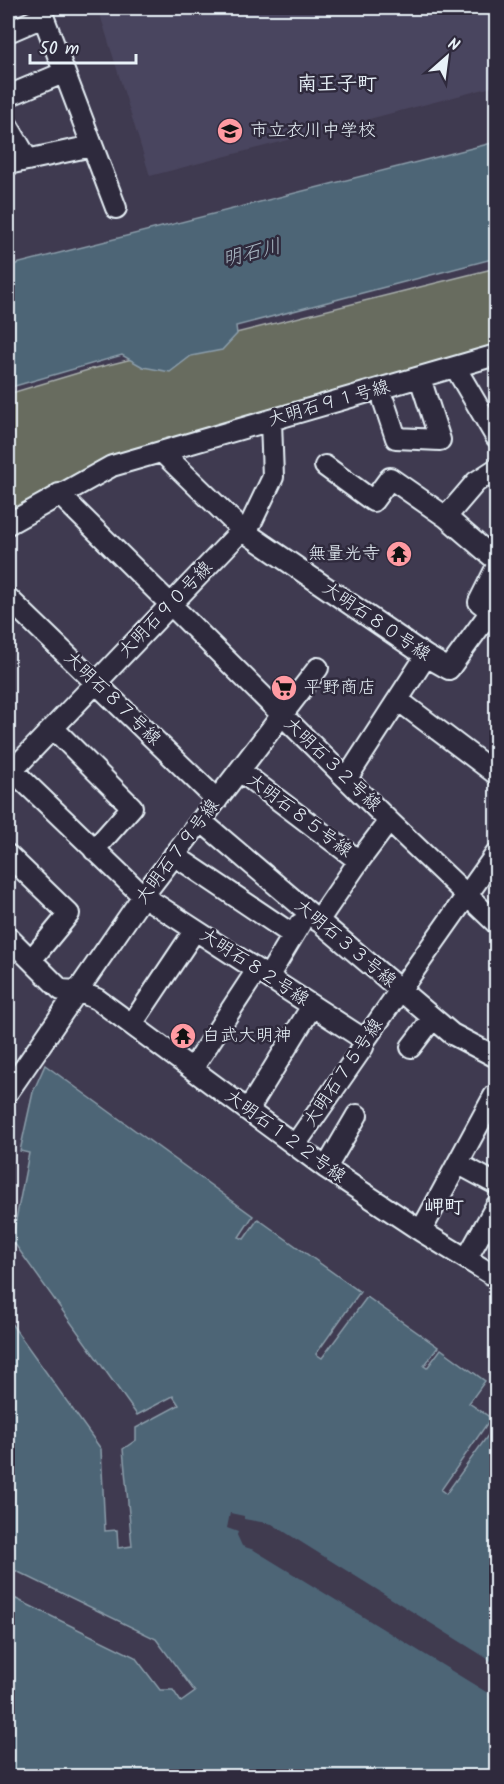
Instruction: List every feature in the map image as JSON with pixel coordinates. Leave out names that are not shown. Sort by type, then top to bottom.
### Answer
[{"type":"street","points":[[8,33],[41,12],[116,208]]},
{"type":"street","points":[[8,96],[63,73]]},
{"type":"street","points":[[8,126],[28,160]]},
{"type":"street","points":[[8,164],[92,146]]},
{"type":"street","name":"大明石９１号線","points":[[8,525],[112,466],[496,355]]},
{"type":"street","points":[[455,367],[496,437]]},
{"type":"street","points":[[384,402],[396,438],[440,440],[420,378]]},
{"type":"street","name":"大明石９０号線","points":[[9,771],[96,684],[242,530],[250,525],[273,477],[271,421]]},
{"type":"street","name":"大明石８０号線","points":[[162,452],[242,530],[426,656],[449,669],[494,613]]},
{"type":"street","points":[[325,466],[373,501],[390,478],[446,517],[496,560]]},
{"type":"street","points":[[446,517],[476,482],[496,469]]},
{"type":"street","name":"大明石３２号線","points":[[59,494],[389,821],[496,922]]},
{"type":"street","points":[[494,613],[479,602],[496,568]]},
{"type":"street","name":"大明石８７号線","points":[[8,598],[217,800]]},
{"type":"street","points":[[347,778],[426,656]]},
{"type":"street","name":"大明石７９号線","points":[[8,1092],[143,896],[318,668]]},
{"type":"street","points":[[398,700],[496,774]]},
{"type":"street","points":[[53,728],[132,807],[94,849]]},
{"type":"street","name":"大明石８２号線","points":[[9,771],[143,896],[366,1040]]},
{"type":"street","name":"大明石８５号線","points":[[240,771],[359,861]]},
{"type":"street","name":"大明石３３号線","points":[[201,821],[452,1034],[496,1057]]},
{"type":"street","points":[[192,1069],[293,935],[313,916],[389,821]]},
{"type":"street","name":"大明石７５号線","points":[[296,1145],[496,854]]},
{"type":"street","points":[[8,855],[69,914],[31,960]]},
{"type":"street","points":[[174,855],[293,935]]},
{"type":"street","points":[[132,1024],[195,930]]},
{"type":"street","name":"大明石１２２号線","points":[[8,937],[62,990],[78,991],[97,999],[326,1168],[421,1231],[496,1275]]},
{"type":"street","points":[[248,1110],[312,1006]]},
{"type":"street","points":[[411,1047],[433,1018]]},
{"type":"street","points":[[421,1231],[496,1096]]},
{"type":"street","points":[[326,1168],[357,1116]]},
{"type":"street","points":[[459,1164],[496,1184]]},
{"type":"street","points":[[467,1258],[496,1206]]},
{"type":"shaded area","name":"市立衣川中学校","points":[[98,8],[496,8],[496,86],[150,176]]},
{"type":"shaded area","points":[[496,268],[496,350],[160,446],[8,516],[8,394],[88,370]]},
{"type":"water","name":"明石川","points":[[496,142],[496,258],[236,326],[237,334],[222,350],[191,356],[170,372],[143,367],[122,355],[8,388],[8,266]]},
{"type":"water","points":[[45,1065],[253,1216],[239,1237],[244,1239],[258,1219],[360,1292],[316,1354],[322,1358],[367,1297],[438,1347],[424,1366],[427,1368],[441,1349],[485,1381],[469,1403],[491,1418],[441,1490],[446,1494],[496,1424],[496,1776],[8,1776],[8,1595],[135,1657],[160,1690],[173,1690],[181,1702],[195,1692],[156,1639],[8,1567],[8,1319],[101,1449],[105,1531],[117,1530],[118,1548],[132,1546],[123,1449],[136,1440],[136,1428],[179,1405],[173,1396],[137,1415],[12,1240],[29,1153],[20,1151],[33,1092]]},
{"type":"pier","points":[[230,1513],[244,1516],[244,1519],[272,1524],[496,1664],[496,1698],[254,1550],[242,1546],[238,1532],[227,1528]]},
{"type":"place","name":"市立衣川中学校","points":[[230,131]]},
{"type":"place","name":"無量光寺","points":[[399,554]]},
{"type":"place","name":"平野商店","points":[[284,688]]},
{"type":"place","name":"白武大明神","points":[[183,1036]]},
{"type":"district","name":"南王子町","points":[[337,85]]},
{"type":"district","name":"岬町","points":[[444,1208]]}]
